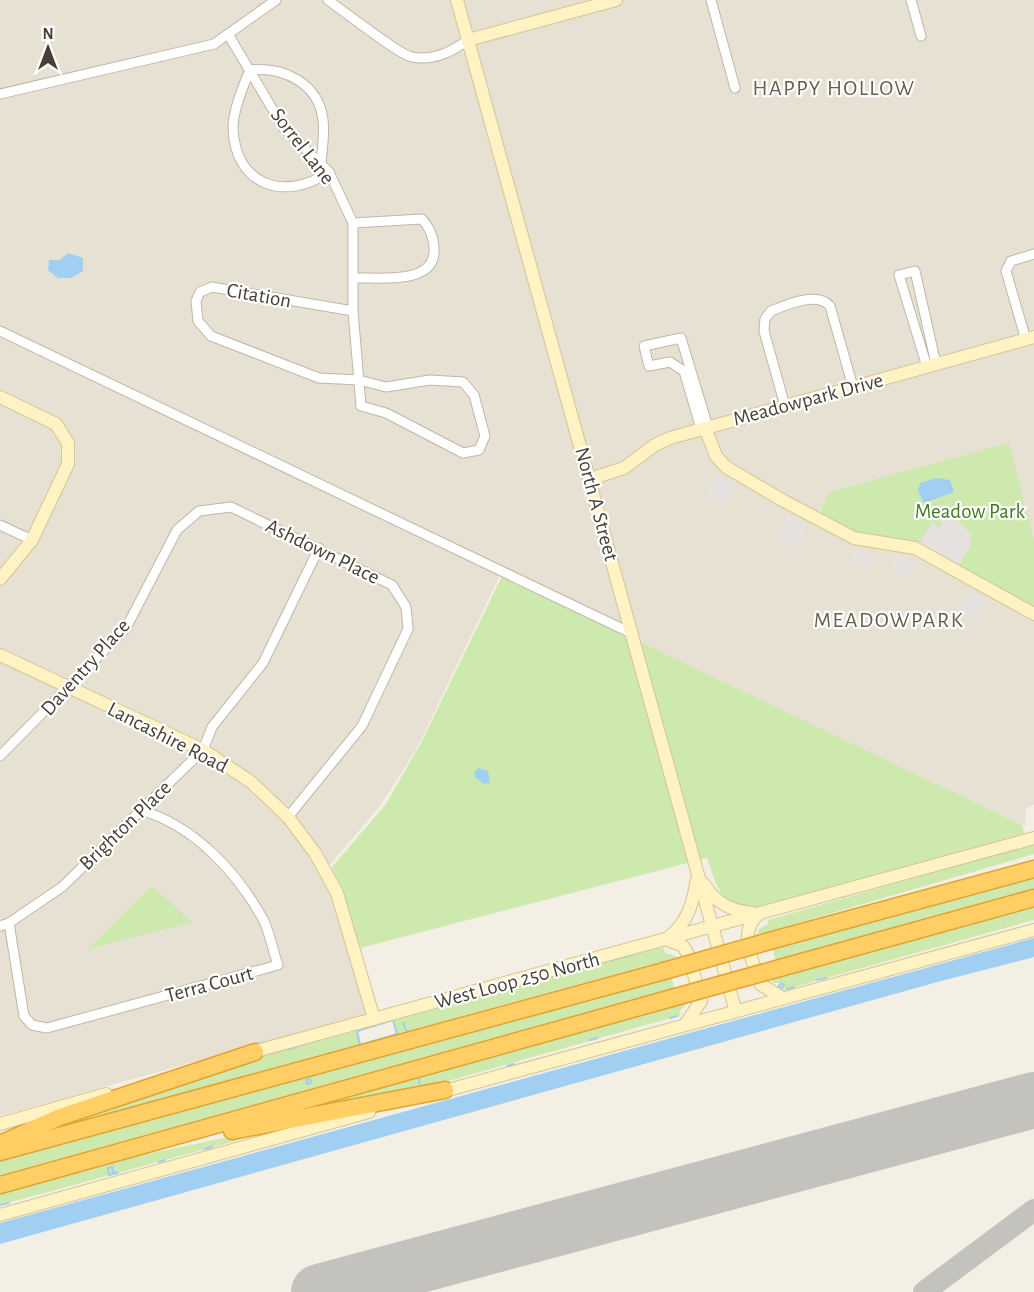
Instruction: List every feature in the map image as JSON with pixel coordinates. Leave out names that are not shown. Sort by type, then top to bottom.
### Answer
[{"type":"highway","points":[[0,1152],[1034,869]]},
{"type":"highway","points":[[0,1185],[1034,898]]},
{"type":"highway","points":[[0,1144],[60,1117],[255,1052]]},
{"type":"highway","points":[[110,1155],[445,1090]]},
{"type":"main road","name":"North A Street","points":[[457,0],[735,1010]]},
{"type":"main road","points":[[468,40],[616,0]]},
{"type":"main road","name":"Meadowpark Drive","points":[[590,479],[624,468],[655,445],[670,438],[1030,338]]},
{"type":"main road","points":[[0,397],[56,424],[68,443],[68,464],[32,540],[0,579]]},
{"type":"main road","points":[[705,428],[716,456],[726,467],[752,483],[852,538],[915,548],[1034,614]]},
{"type":"main road","name":"Lancashire Road","points":[[0,655],[203,750],[251,782],[288,817],[315,853],[337,893],[374,1019]]},
{"type":"main road","name":"West Loop 250 North","points":[[0,1124],[1034,837]]},
{"type":"main road","points":[[698,874],[716,901],[741,912],[760,913]]},
{"type":"main road","points":[[665,939],[679,929],[688,915],[698,874]]},
{"type":"main road","points":[[760,913],[751,921],[746,936],[760,984],[781,997]]},
{"type":"main road","points":[[0,1215],[687,1022],[1034,930]]},
{"type":"main road","points":[[665,939],[683,946],[689,956],[701,1001],[687,1022]]},
{"type":"street","points":[[0,94],[214,44],[276,0]]},
{"type":"street","points":[[328,0],[410,57],[435,58],[454,50],[468,40]]},
{"type":"street","points":[[711,0],[735,88]]},
{"type":"street","points":[[911,0],[921,36]]},
{"type":"street","name":"Sorrel Lane","points":[[228,34],[283,127],[328,172],[352,224]]},
{"type":"street","points":[[321,163],[323,119],[312,91],[288,73],[250,70],[233,127],[239,152],[252,176],[270,187],[291,188],[312,184],[328,172]]},
{"type":"street","points":[[353,278],[414,276],[429,267],[435,256],[433,232],[422,219],[352,224],[353,278],[354,311],[358,380],[361,406],[386,413],[463,453],[479,450],[485,436],[474,395],[463,382],[430,380],[386,387],[358,380]]},
{"type":"street","points":[[1030,338],[1006,271],[1011,261],[1034,254]]},
{"type":"street","points":[[921,326],[910,317],[899,275],[915,271],[926,309],[921,326],[932,366]]},
{"type":"street","name":"Citation","points":[[354,311],[212,287],[200,292],[196,301],[198,321],[211,336],[319,378],[358,380]]},
{"type":"street","points":[[785,406],[764,331],[764,322],[771,311],[813,298],[824,301],[830,306],[853,387]]},
{"type":"street","points":[[0,331],[633,634]]},
{"type":"street","points":[[687,369],[670,362],[649,366],[643,347],[680,337],[705,428]]},
{"type":"street","name":"Ashdown Place","points":[[199,511],[231,507],[392,585],[406,607],[408,629],[362,726],[288,817]]},
{"type":"street","name":"Daventry Place","points":[[0,756],[126,628],[177,530],[199,511]]},
{"type":"street","points":[[0,525],[32,540]]},
{"type":"street","name":"Brighton Place","points":[[4,925],[62,887],[203,750],[212,727],[264,663],[319,548]]},
{"type":"street","name":"Terra Court","points":[[4,925],[24,1016],[32,1025],[47,1028],[278,965],[264,923],[231,870],[183,830],[140,810]]},
{"type":"shaded area","points":[[0,0],[1034,0],[1034,805],[1026,808],[1025,826],[636,642],[502,571],[417,748],[380,806],[327,868],[373,1012],[0,1116]],"holes":[[[866,482],[871,497],[816,519],[832,491]]]},
{"type":"shaded area","points":[[717,475],[737,485],[725,508],[705,497]]},
{"type":"shaded area","points":[[787,514],[808,526],[795,549],[775,537]]},
{"type":"shaded area","points":[[941,517],[960,522],[971,535],[971,544],[958,568],[918,545],[933,521],[938,528],[941,525]]},
{"type":"shaded area","points":[[857,548],[876,559],[869,572],[850,561]]},
{"type":"shaded area","points":[[897,554],[917,565],[910,577],[890,566]]},
{"type":"shaded area","points":[[970,590],[988,600],[975,623],[956,612]]},
{"type":"green space","name":"Meadow Park","points":[[1009,443],[1034,541],[1034,614],[918,545],[854,538],[820,514],[829,492]]},
{"type":"green space","points":[[502,576],[1022,825],[1024,833],[754,908],[742,906],[726,898],[717,885],[707,858],[360,948],[332,867],[386,804],[421,743]]},
{"type":"green space","points":[[1034,844],[1034,854],[757,935],[759,929],[768,924],[768,920]]},
{"type":"green space","points":[[1034,873],[1034,889],[776,961],[772,946]]},
{"type":"green space","points":[[152,886],[192,922],[88,949]]},
{"type":"green space","points":[[1034,903],[1034,920],[783,990],[781,983],[774,983],[767,978]]},
{"type":"green space","points":[[663,946],[665,953],[678,957],[397,1034],[393,1020]]},
{"type":"green space","points":[[671,974],[674,988],[0,1175],[0,1159]]},
{"type":"green space","points":[[691,999],[679,1012],[681,1015],[406,1093],[310,1109]]},
{"type":"green space","points":[[357,1031],[360,1045],[61,1127],[59,1123],[210,1070]]},
{"type":"green space","points":[[259,1131],[259,1134],[228,1143],[0,1205],[0,1192],[118,1160]]},
{"type":"water","points":[[68,253],[83,258],[83,271],[71,278],[58,278],[48,270],[49,260],[60,260]]},
{"type":"water","points":[[937,478],[950,480],[954,492],[924,503],[918,491],[920,483]]},
{"type":"water","points":[[479,768],[488,771],[490,783],[484,784],[475,777],[475,771]]},
{"type":"water","points":[[1034,938],[1034,957],[0,1244],[0,1223]]},
{"type":"waterway","points":[[609,961],[631,955]]},
{"type":"waterway","points":[[817,980],[826,978]]},
{"type":"waterway","points":[[781,983],[784,985],[782,988],[779,986],[781,983]]},
{"type":"waterway","points":[[500,991],[521,985]]},
{"type":"waterway","points":[[787,989],[794,987]]},
{"type":"waterway","points":[[438,1008],[445,1006]]},
{"type":"waterway","points":[[670,1018],[677,1016]]},
{"type":"waterway","points":[[393,1020],[397,1034],[360,1045],[357,1031],[393,1020]]},
{"type":"waterway","points":[[403,1023],[407,1032]]},
{"type":"waterway","points":[[590,1040],[598,1038]]},
{"type":"waterway","points":[[289,1049],[296,1047]]},
{"type":"waterway","points":[[507,1066],[514,1064]]},
{"type":"waterway","points":[[418,1076],[420,1084]]},
{"type":"waterway","points":[[310,1079],[311,1083],[307,1084],[306,1080],[310,1079]]},
{"type":"waterway","points":[[205,1149],[212,1147]]},
{"type":"waterway","points":[[159,1162],[165,1160]]},
{"type":"waterway","points":[[112,1167],[113,1172],[118,1173],[109,1175],[108,1168],[112,1167]]},
{"type":"waterway","points":[[0,1205],[9,1203]]},
{"type":"taxiway","points":[[924,1292],[1034,1210]]},
{"type":"runway","points":[[319,1292],[1034,1100]]},
{"type":"district","name":"HAPPY HOLLOW","points":[[834,87]]},
{"type":"district","name":"MEADOWPARK","points":[[889,619]]}]
